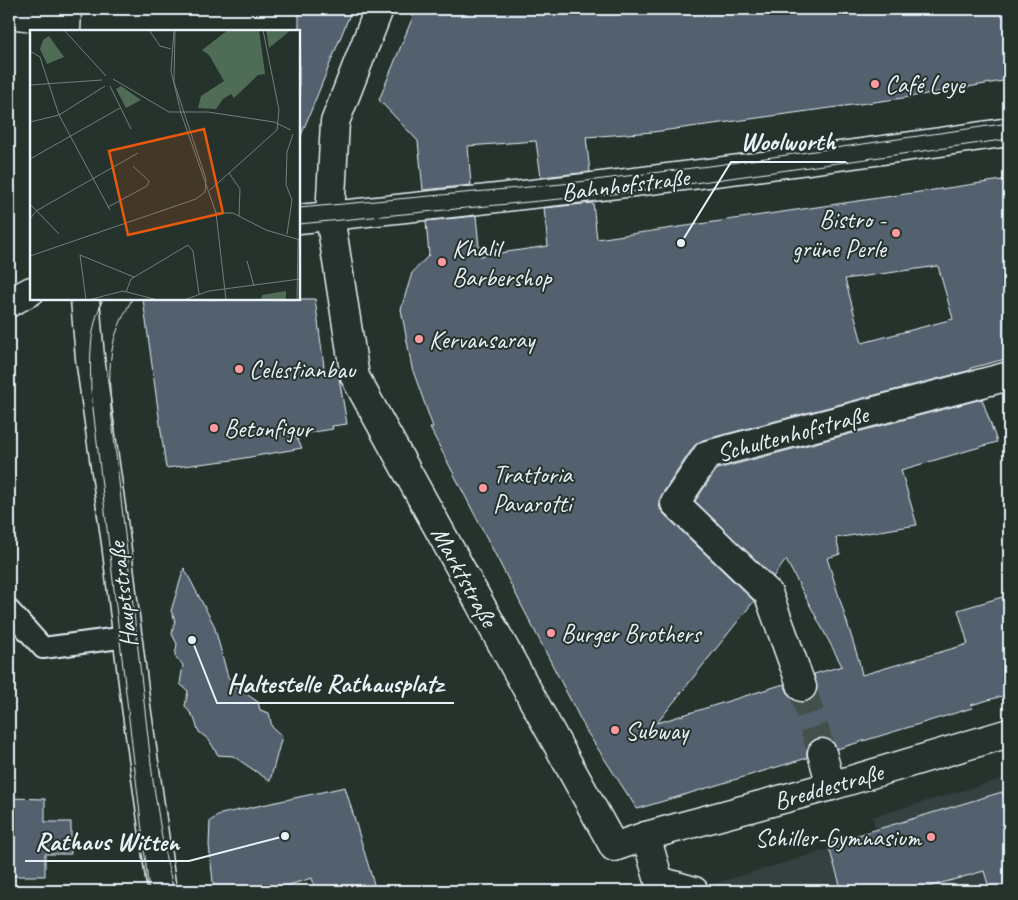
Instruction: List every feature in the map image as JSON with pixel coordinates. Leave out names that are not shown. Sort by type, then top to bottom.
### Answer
[{"type":"street","points":[[330,216],[335,122],[379,9]]},
{"type":"street","points":[[9,14],[66,21]]},
{"type":"street","name":"Bahnhofstraße","points":[[300,219],[440,206],[641,183],[862,154],[1009,132]]},
{"type":"street","name":"Marktstraße","points":[[330,216],[355,377],[614,847],[646,836]]},
{"type":"street","points":[[9,303],[30,291]]},
{"type":"street","name":"Hauptstraße","points":[[85,300],[90,358],[162,891]]},
{"type":"street","name":"Schultenhofstraße","points":[[802,687],[768,593],[675,503],[707,455],[1009,376]]},
{"type":"street","name":"Breddestraße","points":[[646,836],[831,786],[1009,733]]},
{"type":"street","points":[[822,754],[831,786]]},
{"type":"street","points":[[646,836],[659,886],[694,891]]},
{"type":"lane","points":[[9,610],[43,648],[127,637]]},
{"type":"shaded area","name":"Schiller-Gymnasium","points":[[1009,777],[1009,891],[708,891],[713,884],[830,849],[828,844],[876,830],[872,817]]},
{"type":"building","points":[[299,9],[352,9],[300,138],[300,30]]},
{"type":"building","points":[[416,9],[1009,9],[1009,80],[903,98],[721,123],[653,132],[586,137],[590,172],[541,177],[536,141],[468,146],[471,185],[423,190],[418,141],[379,100]]},
{"type":"building","points":[[1009,179],[1009,358],[971,368],[971,370],[703,440],[694,446],[662,494],[659,501],[660,509],[664,514],[754,601],[657,723],[784,684],[792,699],[799,702],[807,702],[814,697],[817,690],[814,674],[842,666],[786,560],[773,577],[695,501],[717,469],[982,399],[997,442],[901,470],[917,525],[836,538],[840,554],[827,558],[862,675],[968,644],[958,610],[1009,595],[1009,694],[971,705],[972,708],[837,749],[833,742],[826,738],[817,738],[811,742],[807,749],[807,758],[637,809],[587,732],[430,428],[433,427],[412,368],[401,309],[412,273],[429,255],[426,221],[476,216],[480,256],[548,246],[544,208],[593,203],[597,239]],"holes":[[[938,266],[953,319],[862,343],[845,279]]]},
{"type":"building","name":"Celestianbau","points":[[315,299],[325,374],[338,372],[347,424],[332,426],[333,429],[295,435],[302,448],[233,460],[166,468],[143,300]]},
{"type":"building","points":[[184,568],[214,625],[228,677],[238,688],[258,702],[260,710],[269,713],[272,727],[282,736],[270,781],[233,756],[218,755],[209,740],[199,732],[194,718],[185,706],[188,691],[180,684],[183,665],[175,656],[177,644],[172,634],[175,620],[171,611]]},
{"type":"building","points":[[345,787],[376,891],[316,891],[312,878],[269,891],[214,891],[209,845],[210,821],[221,814]]},
{"type":"building","name":"Schiller-Gymnasium","points":[[1002,792],[1003,795],[1009,793],[1009,891],[990,891],[984,871],[914,891],[842,891],[828,844]]},
{"type":"building","points":[[9,798],[45,799],[45,822],[71,822],[71,854],[45,854],[45,876],[9,876]]},
{"type":"tunnel","points":[[802,687],[822,753]]},
{"type":"tram line","points":[[300,208],[562,184],[717,165],[1009,123]]},
{"type":"tram line","points":[[300,224],[623,193],[1009,139]]},
{"type":"tram line","points":[[103,300],[98,310],[93,333],[91,391],[149,891]]},
{"type":"tram line","points":[[132,300],[118,327],[111,353],[111,411],[153,781],[164,850],[174,891]]},
{"type":"place","name":"Café Leye","points":[[875,84]]},
{"type":"place","name":"Bistro - grüne Perle","points":[[896,233]]},
{"type":"place","name":"Woolworth","points":[[681,243]]},
{"type":"place","name":"Khalil Barbershop","points":[[442,262]]},
{"type":"place","name":"Kervansaray","points":[[419,339]]},
{"type":"place","name":"Celestianbau","points":[[239,369]]},
{"type":"place","name":"Betonfigur","points":[[214,428]]},
{"type":"place","name":"Trattoria Pavarotti","points":[[483,488]]},
{"type":"place","name":"Burger Brothers","points":[[551,633]]},
{"type":"place","name":"Haltestelle Rathausplatz","points":[[192,640]]},
{"type":"place","name":"Subway","points":[[615,730]]},
{"type":"place","name":"Rathaus Witten","points":[[285,836]]},
{"type":"place","name":"Schiller-Gymnasium","points":[[931,837]]}]
